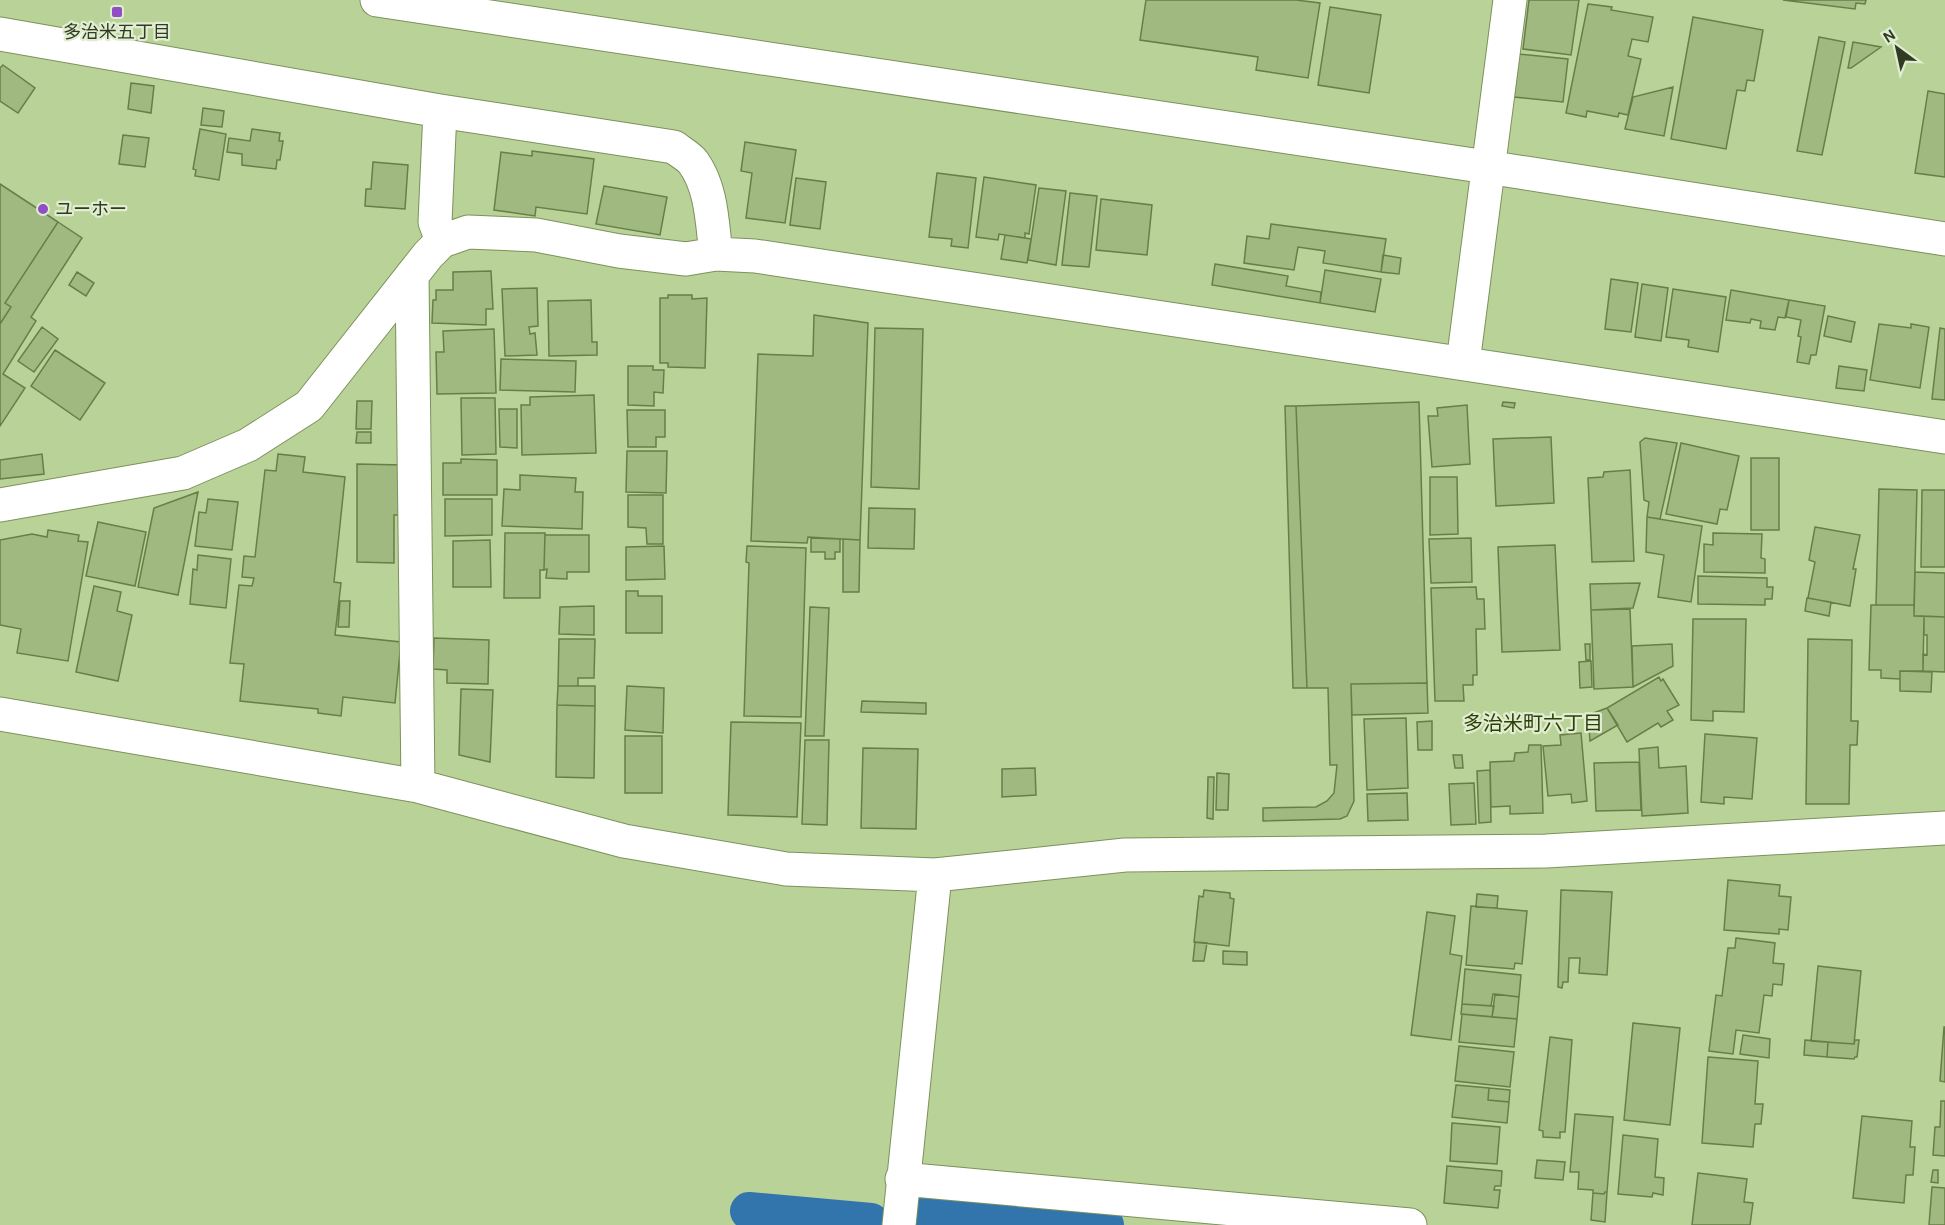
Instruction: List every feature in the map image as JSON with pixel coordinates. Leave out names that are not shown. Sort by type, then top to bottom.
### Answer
[{"type":"street","points":[[380,0],[1487,167],[1945,239]]},
{"type":"street","points":[[1463,363],[1510,0]]},
{"type":"street","points":[[0,34],[440,111],[674,147],[692,160],[702,176],[709,199],[716,254]]},
{"type":"street","points":[[440,111],[435,222],[442,241]]},
{"type":"street","points":[[0,505],[183,473],[248,445],[309,406],[412,274],[442,241],[468,232],[536,235],[619,251],[686,259],[716,254],[755,256],[1945,437]]},
{"type":"street","points":[[412,274],[418,786]]},
{"type":"street","points":[[0,714],[418,786],[624,841],[786,869],[936,875],[1125,855],[1546,851],[1945,828]]},
{"type":"street","points":[[898,1225],[936,875]]},
{"type":"street","points":[[902,1179],[1410,1225]]},
{"type":"building","points":[[1146,0],[1296,0],[1320,3],[1308,78],[1256,70],[1258,57],[1140,40]]},
{"type":"building","points":[[1529,0],[1579,0],[1571,55],[1523,49]]},
{"type":"building","points":[[1783,0],[1866,0],[1865,4],[1856,3],[1855,9]]},
{"type":"building","points":[[1588,4],[1653,17],[1648,42],[1632,39],[1628,56],[1641,59],[1628,115],[1619,113],[1618,117],[1587,111],[1586,117],[1566,113]]},
{"type":"building","points":[[1330,7],[1381,15],[1369,93],[1318,85]]},
{"type":"building","points":[[1693,17],[1763,30],[1754,81],[1747,80],[1745,91],[1737,90],[1726,149],[1671,139]]},
{"type":"building","points":[[1819,37],[1845,42],[1822,155],[1797,151]]},
{"type":"building","points":[[1853,42],[1881,47],[1848,68]]},
{"type":"building","points":[[1518,54],[1568,59],[1563,102],[1514,97]]},
{"type":"building","points":[[3,65],[35,88],[18,113],[0,101],[0,68]]},
{"type":"building","points":[[131,83],[154,86],[151,113],[128,109]]},
{"type":"building","points":[[1673,87],[1664,136],[1625,129],[1633,97]]},
{"type":"building","points":[[1928,91],[1945,94],[1945,177],[1915,173]]},
{"type":"building","points":[[203,108],[224,111],[222,127],[201,125]]},
{"type":"building","points":[[200,129],[226,134],[219,180],[195,176],[196,170],[193,169]]},
{"type":"building","points":[[252,129],[280,133],[279,141],[283,141],[276,169],[242,165],[242,154],[227,152],[229,138],[250,141]]},
{"type":"building","points":[[123,135],[149,138],[145,167],[119,164]]},
{"type":"building","points":[[745,142],[796,150],[785,223],[746,218],[752,173],[741,171]]},
{"type":"building","points":[[532,151],[594,159],[587,214],[536,207],[535,216],[494,210],[501,152],[532,156]]},
{"type":"building","points":[[373,162],[408,165],[405,209],[365,206],[366,189],[371,189]]},
{"type":"building","points":[[937,173],[976,178],[968,248],[951,246],[952,239],[929,237]]},
{"type":"building","points":[[984,177],[1036,185],[1029,234],[1025,233],[1025,238],[999,234],[998,240],[976,237]]},
{"type":"building","points":[[796,178],[826,182],[820,229],[790,225]]},
{"type":"building","points":[[0,184],[58,222],[5,303],[11,307],[0,324]]},
{"type":"building","points":[[604,186],[667,197],[660,235],[596,224]]},
{"type":"building","points":[[1039,188],[1066,191],[1056,265],[1028,260]]},
{"type":"building","points":[[1070,193],[1097,196],[1089,267],[1062,265]]},
{"type":"building","points":[[1101,199],[1152,205],[1147,255],[1096,250]]},
{"type":"building","points":[[58,222],[82,238],[31,317],[36,321],[3,374],[25,388],[0,426],[0,324],[11,307],[5,303]]},
{"type":"building","points":[[1271,224],[1386,239],[1381,272],[1323,263],[1325,251],[1298,247],[1294,270],[1244,263],[1247,236],[1269,239]]},
{"type":"building","points":[[1005,235],[1031,239],[1027,263],[1001,259]]},
{"type":"building","points":[[1383,255],[1401,258],[1399,274],[1381,272]]},
{"type":"building","points":[[1215,264],[1288,276],[1286,286],[1321,292],[1320,303],[1212,285]]},
{"type":"building","points":[[1325,270],[1381,279],[1375,312],[1320,303]]},
{"type":"building","points":[[491,271],[493,309],[486,309],[486,325],[432,323],[436,290],[453,290],[453,272]]},
{"type":"building","points":[[77,272],[94,283],[86,296],[69,285]]},
{"type":"building","points":[[1611,279],[1638,283],[1631,332],[1605,329]]},
{"type":"building","points":[[1642,284],[1668,288],[1661,341],[1635,337]]},
{"type":"building","points":[[537,288],[538,326],[529,327],[530,334],[535,333],[537,355],[505,356],[502,289]]},
{"type":"building","points":[[1673,289],[1726,297],[1718,352],[1688,347],[1689,340],[1666,337]]},
{"type":"building","points":[[1731,290],[1789,300],[1785,318],[1778,317],[1775,330],[1760,328],[1761,321],[1751,319],[1750,323],[1726,320]]},
{"type":"building","points":[[668,295],[692,295],[692,299],[707,298],[705,368],[668,367],[668,363],[660,363],[660,298],[668,298]]},
{"type":"building","points":[[591,300],[592,342],[597,342],[597,355],[549,356],[548,301]]},
{"type":"building","points":[[1789,300],[1825,306],[1816,355],[1811,355],[1809,364],[1797,362],[1801,320],[1786,317]]},
{"type":"building","points":[[814,315],[868,323],[860,540],[808,537],[807,543],[751,541],[758,354],[813,356]]},
{"type":"building","points":[[1828,316],[1855,322],[1851,342],[1824,336]]},
{"type":"building","points":[[1879,324],[1911,328],[1911,324],[1929,327],[1920,388],[1870,380]]},
{"type":"building","points":[[42,327],[58,339],[34,372],[18,361]]},
{"type":"building","points":[[875,328],[923,329],[919,489],[871,487]]},
{"type":"building","points":[[1940,328],[1945,329],[1945,400],[1932,399]]},
{"type":"building","points":[[494,329],[496,393],[437,394],[436,352],[444,352],[443,331]]},
{"type":"building","points":[[55,350],[105,383],[80,420],[31,386]]},
{"type":"building","points":[[501,359],[576,361],[575,392],[500,390]]},
{"type":"building","points":[[628,366],[653,366],[653,370],[664,370],[663,393],[654,392],[654,406],[628,405]]},
{"type":"building","points":[[1839,366],[1867,370],[1864,391],[1836,388]]},
{"type":"building","points":[[594,395],[596,453],[522,455],[521,405],[530,405],[530,397]]},
{"type":"building","points":[[461,398],[495,398],[496,454],[462,455]]},
{"type":"building","points":[[357,401],[372,401],[371,429],[356,429]]},
{"type":"building","points":[[1419,402],[1427,683],[1351,684],[1354,801],[1347,816],[1340,819],[1263,821],[1263,808],[1316,807],[1327,801],[1334,793],[1337,765],[1330,765],[1328,688],[1307,688],[1296,406]]},
{"type":"building","points":[[1503,402],[1515,403],[1514,408],[1502,406]]},
{"type":"building","points":[[1467,405],[1470,464],[1432,467],[1428,416],[1438,416],[1437,408]]},
{"type":"building","points":[[1285,406],[1296,406],[1307,688],[1293,688]]},
{"type":"building","points":[[499,409],[517,409],[517,448],[500,447]]},
{"type":"building","points":[[627,410],[665,410],[665,437],[656,437],[656,447],[628,447]]},
{"type":"building","points":[[357,432],[371,432],[371,443],[356,443]]},
{"type":"building","points":[[1551,437],[1554,503],[1496,506],[1493,439]]},
{"type":"building","points":[[1645,438],[1677,443],[1660,519],[1647,517],[1649,502],[1644,500],[1640,442]]},
{"type":"building","points":[[1681,443],[1739,456],[1727,510],[1720,509],[1717,524],[1666,514]]},
{"type":"building","points":[[627,451],[667,451],[666,493],[626,492]]},
{"type":"building","points":[[42,454],[44,474],[0,479],[0,460]]},
{"type":"building","points":[[278,454],[305,457],[303,472],[345,477],[334,582],[341,583],[335,635],[401,642],[395,703],[343,697],[341,716],[318,713],[318,709],[240,701],[244,664],[230,663],[239,585],[252,586],[254,578],[242,577],[244,556],[255,557],[265,470],[276,471]]},
{"type":"building","points":[[1751,458],[1779,458],[1779,530],[1751,530]]},
{"type":"building","points":[[461,459],[497,460],[497,495],[443,495],[443,463],[461,463]]},
{"type":"building","points":[[357,464],[403,465],[402,515],[394,515],[394,563],[357,562]]},
{"type":"building","points":[[1630,470],[1634,561],[1592,562],[1588,478],[1603,477],[1604,472]]},
{"type":"building","points":[[520,475],[576,478],[575,492],[583,492],[582,529],[502,526],[504,489],[520,490]]},
{"type":"building","points":[[1430,477],[1457,477],[1458,534],[1430,535]]},
{"type":"building","points":[[1879,489],[1917,490],[1914,605],[1876,605]]},
{"type":"building","points":[[1922,490],[1945,490],[1945,567],[1921,567]]},
{"type":"building","points":[[198,492],[178,595],[138,587],[154,508]]},
{"type":"building","points":[[628,495],[663,495],[663,544],[647,544],[646,528],[628,527]]},
{"type":"building","points":[[208,499],[238,502],[232,550],[195,546],[199,512],[206,513]]},
{"type":"building","points":[[445,499],[492,499],[492,535],[445,536]]},
{"type":"building","points":[[869,508],[915,509],[914,549],[868,548]]},
{"type":"building","points":[[1647,517],[1702,526],[1691,602],[1658,597],[1664,555],[1646,552]]},
{"type":"building","points":[[98,522],[146,532],[135,586],[86,576]]},
{"type":"building","points":[[1815,527],[1860,535],[1853,569],[1856,569],[1850,606],[1808,598],[1815,562],[1809,560]]},
{"type":"building","points":[[48,530],[79,535],[78,541],[88,542],[68,661],[17,653],[21,629],[0,625],[0,540],[32,534],[47,537]]},
{"type":"building","points":[[505,533],[545,533],[544,570],[540,570],[540,598],[504,598]]},
{"type":"building","points":[[1713,533],[1762,534],[1761,558],[1765,559],[1765,573],[1704,572],[1704,544],[1713,545]]},
{"type":"building","points":[[545,535],[589,535],[589,572],[567,572],[567,579],[546,578],[547,569],[544,570]]},
{"type":"building","points":[[811,538],[840,539],[840,552],[835,552],[835,559],[825,559],[825,552],[811,552]]},
{"type":"building","points":[[1471,538],[1472,582],[1431,583],[1429,539]]},
{"type":"building","points":[[843,539],[860,540],[859,592],[843,592]]},
{"type":"building","points":[[490,540],[491,587],[453,587],[453,541]]},
{"type":"building","points":[[1555,545],[1560,650],[1502,652],[1498,547]]},
{"type":"building","points":[[664,546],[665,579],[626,580],[626,547]]},
{"type":"building","points":[[747,546],[806,548],[801,717],[744,716],[749,563],[746,562]]},
{"type":"building","points":[[198,555],[231,559],[226,608],[190,604],[193,569],[197,570]]},
{"type":"building","points":[[1915,572],[1945,573],[1945,617],[1914,616]]},
{"type":"building","points":[[1698,576],[1767,578],[1767,587],[1773,587],[1772,599],[1765,599],[1765,605],[1698,604]]},
{"type":"building","points":[[1640,583],[1633,608],[1591,610],[1590,584]]},
{"type":"building","points":[[94,586],[121,592],[117,611],[132,615],[118,681],[76,672]]},
{"type":"building","points":[[1476,587],[1477,599],[1484,599],[1485,629],[1476,629],[1477,675],[1473,675],[1473,685],[1463,685],[1464,701],[1435,701],[1431,588]]},
{"type":"building","points":[[626,591],[638,591],[638,596],[662,596],[662,633],[626,633]]},
{"type":"building","points":[[1807,598],[1831,602],[1829,616],[1805,611]]},
{"type":"building","points":[[340,601],[350,601],[349,627],[338,627]]},
{"type":"building","points":[[1871,605],[1914,605],[1914,616],[1924,616],[1923,671],[1900,671],[1900,679],[1881,678],[1881,670],[1869,670]]},
{"type":"building","points":[[594,606],[594,635],[559,634],[560,607]]},
{"type":"building","points":[[810,607],[829,608],[824,736],[805,736]]},
{"type":"building","points":[[1630,609],[1633,687],[1594,689],[1591,610]]},
{"type":"building","points":[[1924,616],[1945,617],[1945,672],[1923,671],[1923,654],[1927,655]]},
{"type":"building","points":[[1693,619],[1746,619],[1744,712],[1713,711],[1713,721],[1691,720]]},
{"type":"building","points":[[434,638],[489,640],[488,684],[447,683],[447,670],[433,669]]},
{"type":"building","points":[[559,639],[595,639],[594,678],[578,678],[578,686],[558,686]]},
{"type":"building","points":[[1808,639],[1852,640],[1851,721],[1858,721],[1857,745],[1850,745],[1849,804],[1806,804]]},
{"type":"building","points":[[1585,644],[1590,644],[1590,660],[1586,660]]},
{"type":"building","points":[[1672,644],[1673,666],[1633,687],[1632,646]]},
{"type":"building","points":[[1591,661],[1592,687],[1580,688],[1579,662]]},
{"type":"building","points":[[1900,671],[1932,672],[1931,692],[1900,691]]},
{"type":"building","points":[[1659,677],[1661,681],[1663,679],[1679,705],[1667,711],[1673,720],[1661,727],[1658,723],[1627,742],[1607,708]]},
{"type":"building","points":[[1427,683],[1428,713],[1352,715],[1351,684]]},
{"type":"building","points":[[558,686],[595,686],[595,706],[557,705]]},
{"type":"building","points":[[627,686],[664,688],[663,733],[625,730]]},
{"type":"building","points":[[461,689],[493,690],[490,762],[459,755]]},
{"type":"building","points":[[862,701],[926,703],[926,714],[861,712]]},
{"type":"building","points":[[557,705],[595,706],[594,778],[556,777]]},
{"type":"building","points":[[1607,708],[1618,725],[1590,741],[1588,715]]},
{"type":"building","points":[[1406,718],[1408,788],[1367,790],[1364,719]]},
{"type":"building","points":[[1432,721],[1432,750],[1418,750],[1417,722]]},
{"type":"building","points":[[731,722],[801,723],[797,817],[728,815]]},
{"type":"building","points":[[1581,733],[1587,801],[1572,803],[1571,794],[1548,796],[1543,746],[1561,745],[1560,735]]},
{"type":"building","points":[[1705,734],[1757,738],[1752,799],[1724,797],[1724,804],[1701,802]]},
{"type":"building","points":[[625,736],[662,736],[662,793],[625,793]]},
{"type":"building","points":[[805,740],[829,740],[827,825],[802,824]]},
{"type":"building","points":[[1529,745],[1541,745],[1543,813],[1510,814],[1510,806],[1491,807],[1490,762],[1514,761],[1515,753],[1528,752]]},
{"type":"building","points":[[1658,747],[1659,768],[1686,766],[1688,813],[1642,816],[1639,749]]},
{"type":"building","points":[[863,748],[918,749],[916,829],[861,828]]},
{"type":"building","points":[[1453,755],[1462,755],[1463,768],[1455,768]]},
{"type":"building","points":[[1639,762],[1641,810],[1596,811],[1594,763]]},
{"type":"building","points":[[1035,768],[1036,795],[1002,797],[1002,769]]},
{"type":"building","points":[[1490,770],[1491,822],[1479,823],[1477,771]]},
{"type":"building","points":[[1217,773],[1229,774],[1228,810],[1216,810]]},
{"type":"building","points":[[1208,777],[1214,777],[1213,819],[1207,818]]},
{"type":"building","points":[[1474,783],[1476,824],[1451,825],[1449,784]]},
{"type":"building","points":[[1407,793],[1408,820],[1368,821],[1367,794]]},
{"type":"building","points":[[1728,880],[1780,885],[1779,896],[1791,897],[1788,930],[1779,929],[1779,934],[1724,930]]},
{"type":"building","points":[[1204,890],[1230,893],[1230,898],[1234,899],[1229,946],[1194,942],[1199,896],[1203,897]]},
{"type":"building","points":[[1561,890],[1612,892],[1607,975],[1579,973],[1580,958],[1569,958],[1568,982],[1563,982],[1562,988],[1558,987]]},
{"type":"building","points":[[1477,894],[1498,896],[1497,908],[1476,907]]},
{"type":"building","points":[[1471,906],[1527,911],[1522,964],[1515,963],[1514,969],[1466,965]]},
{"type":"building","points":[[1427,912],[1455,916],[1450,954],[1462,956],[1451,1040],[1411,1035]]},
{"type":"building","points":[[1736,938],[1775,943],[1773,963],[1784,964],[1782,985],[1773,984],[1772,996],[1764,995],[1759,1033],[1736,1030],[1733,1054],[1709,1051],[1716,995],[1722,996],[1728,948],[1735,948]]},
{"type":"building","points":[[1195,942],[1207,943],[1204,961],[1193,961]]},
{"type":"building","points":[[1223,951],[1247,952],[1247,965],[1223,964]]},
{"type":"building","points":[[1818,966],[1861,971],[1854,1044],[1811,1041]]},
{"type":"building","points":[[1465,969],[1521,975],[1519,997],[1493,994],[1491,1006],[1462,1004]]},
{"type":"building","points":[[1495,994],[1519,997],[1517,1019],[1492,1017]]},
{"type":"building","points":[[1462,1004],[1494,1006],[1492,1017],[1461,1014]]},
{"type":"building","points":[[1462,1014],[1517,1019],[1514,1047],[1459,1042]]},
{"type":"building","points":[[1633,1023],[1680,1028],[1670,1125],[1624,1120]]},
{"type":"building","points":[[1945,1027],[1945,1082],[1940,1081]]},
{"type":"building","points":[[1743,1035],[1770,1039],[1769,1058],[1740,1054]]},
{"type":"building","points":[[1550,1037],[1572,1040],[1565,1132],[1560,1132],[1560,1138],[1543,1137],[1543,1131],[1539,1130]]},
{"type":"building","points":[[1805,1040],[1828,1042],[1827,1057],[1804,1055]]},
{"type":"building","points":[[1855,1040],[1859,1040],[1857,1057],[1854,1059],[1827,1057],[1828,1042],[1854,1044]]},
{"type":"building","points":[[1459,1046],[1514,1052],[1510,1087],[1455,1081]]},
{"type":"building","points":[[1708,1057],[1758,1061],[1755,1104],[1763,1104],[1761,1124],[1755,1124],[1753,1147],[1702,1143]]},
{"type":"building","points":[[1456,1085],[1489,1088],[1488,1100],[1509,1102],[1507,1123],[1452,1117]]},
{"type":"building","points":[[1489,1088],[1510,1090],[1509,1102],[1488,1100]]},
{"type":"building","points":[[1941,1101],[1945,1101],[1945,1156],[1933,1155],[1935,1127],[1940,1127]]},
{"type":"building","points":[[1575,1114],[1613,1117],[1607,1192],[1604,1194],[1593,1193],[1593,1190],[1578,1189],[1579,1172],[1570,1172]]},
{"type":"building","points":[[1862,1116],[1912,1121],[1910,1147],[1915,1147],[1913,1175],[1906,1175],[1904,1203],[1853,1198]]},
{"type":"building","points":[[1452,1123],[1500,1127],[1497,1164],[1450,1161]]},
{"type":"building","points":[[1623,1135],[1658,1139],[1655,1177],[1664,1178],[1663,1195],[1653,1193],[1652,1197],[1618,1194]]},
{"type":"building","points":[[1537,1160],[1565,1162],[1563,1180],[1535,1178]]},
{"type":"building","points":[[1447,1166],[1502,1171],[1501,1186],[1495,1186],[1494,1190],[1500,1190],[1498,1208],[1444,1203]]},
{"type":"building","points":[[1933,1170],[1938,1170],[1938,1183],[1931,1182]]},
{"type":"building","points":[[1698,1173],[1747,1179],[1744,1202],[1753,1203],[1750,1225],[1692,1225]]},
{"type":"building","points":[[1932,1187],[1945,1188],[1945,1225],[1929,1225]]},
{"type":"building","points":[[1607,1192],[1605,1222],[1591,1220],[1593,1193],[1604,1194]]},
{"type":"waterway","points":[[924,1210],[1105,1225]]},
{"type":"waterway","points":[[749,1211],[871,1222]]},
{"type":"place","name":"多治米五丁目","points":[[117,12]]},
{"type":"place","name":"ユーホー","points":[[43,209]]},
{"type":"district","name":"多治米町六丁目","points":[[1533,723]]}]
